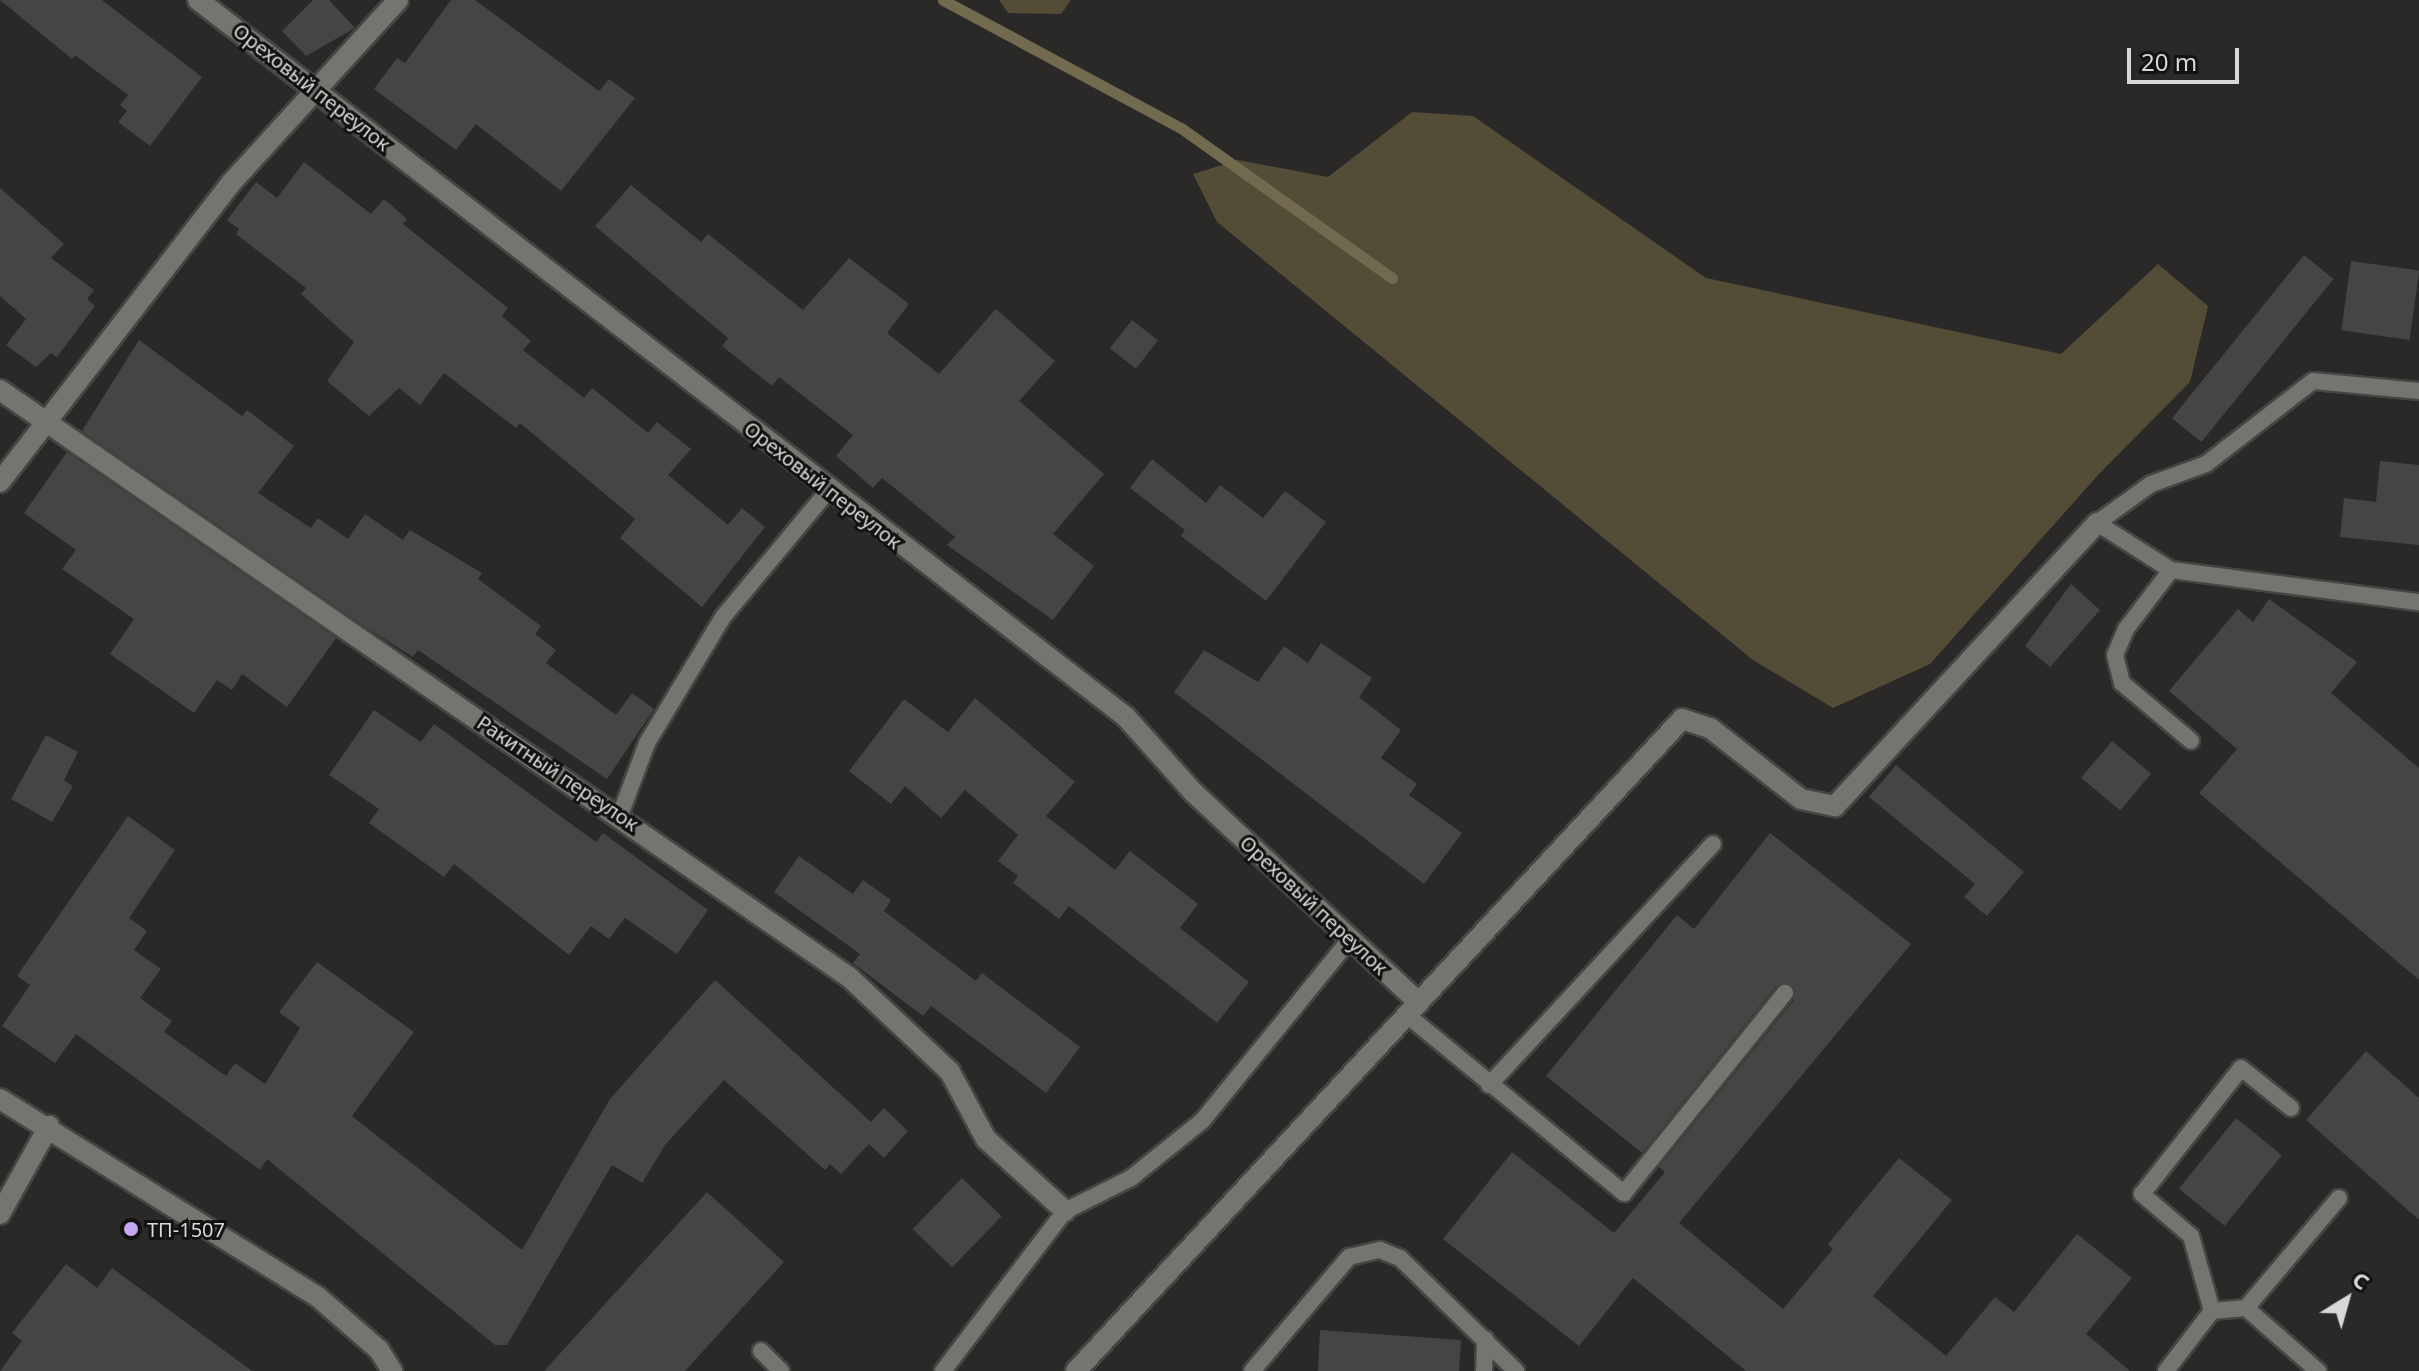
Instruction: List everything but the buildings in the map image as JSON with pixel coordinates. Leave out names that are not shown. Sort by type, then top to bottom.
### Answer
[{"type":"street","name":"Ореховый переулок","points":[[198,0],[828,491],[1126,717],[1193,792],[1349,941],[1413,1009]]},
{"type":"street","points":[[0,482],[232,182],[314,88],[398,0]]},
{"type":"street","name":"Ракитный переулок","points":[[0,390],[620,815],[849,977],[950,1072],[986,1139],[1065,1211]]},
{"type":"street","points":[[1076,1371],[1682,719],[1710,728],[1801,799],[1835,806],[2097,523]]},
{"type":"street","points":[[0,1099],[49,1126],[318,1297],[379,1350],[392,1371]]},
{"type":"street","points":[[0,1214],[49,1126]]},
{"type":"lane","points":[[2419,391],[2313,381],[2206,464],[2151,484],[2097,523],[2171,570],[2419,602]]},
{"type":"lane","points":[[620,815],[647,743],[723,617],[828,491]]},
{"type":"lane","points":[[2171,570],[2126,629],[2115,655],[2122,683],[2191,741]]},
{"type":"lane","points":[[1489,1085],[1713,844]]},
{"type":"lane","points":[[943,1371],[1065,1211],[1131,1178],[1202,1121],[1349,941]]},
{"type":"lane","points":[[1413,1009],[1489,1085],[1624,1193],[1785,993]]},
{"type":"lane","points":[[2212,1311],[2191,1236],[2142,1194],[2241,1068],[2291,1108]]},
{"type":"lane","points":[[2166,1371],[2212,1311],[2246,1308],[2339,1198]]},
{"type":"lane","points":[[1252,1371],[1349,1257],[1364,1250],[1400,1258],[1516,1371]]},
{"type":"lane","points":[[2246,1308],[2318,1371]]},
{"type":"lane","points":[[1484,1371],[1485,1339]]},
{"type":"lane","points":[[761,1351],[781,1371]]},
{"type":"shaded area","points":[[999,0],[1071,0],[1061,14],[1008,13]]},
{"type":"shaded area","points":[[1412,112],[1473,116],[1706,278],[2061,354],[2158,264],[2208,306],[2190,382],[2098,475],[1930,664],[1833,708],[1753,660],[1217,222],[1193,174],[1238,160],[1328,177]]},
{"type":"waterway","points":[[943,0],[1181,128],[1392,278]]},
{"type":"place","name":"ТП-1507","points":[[131,1229]]}]
